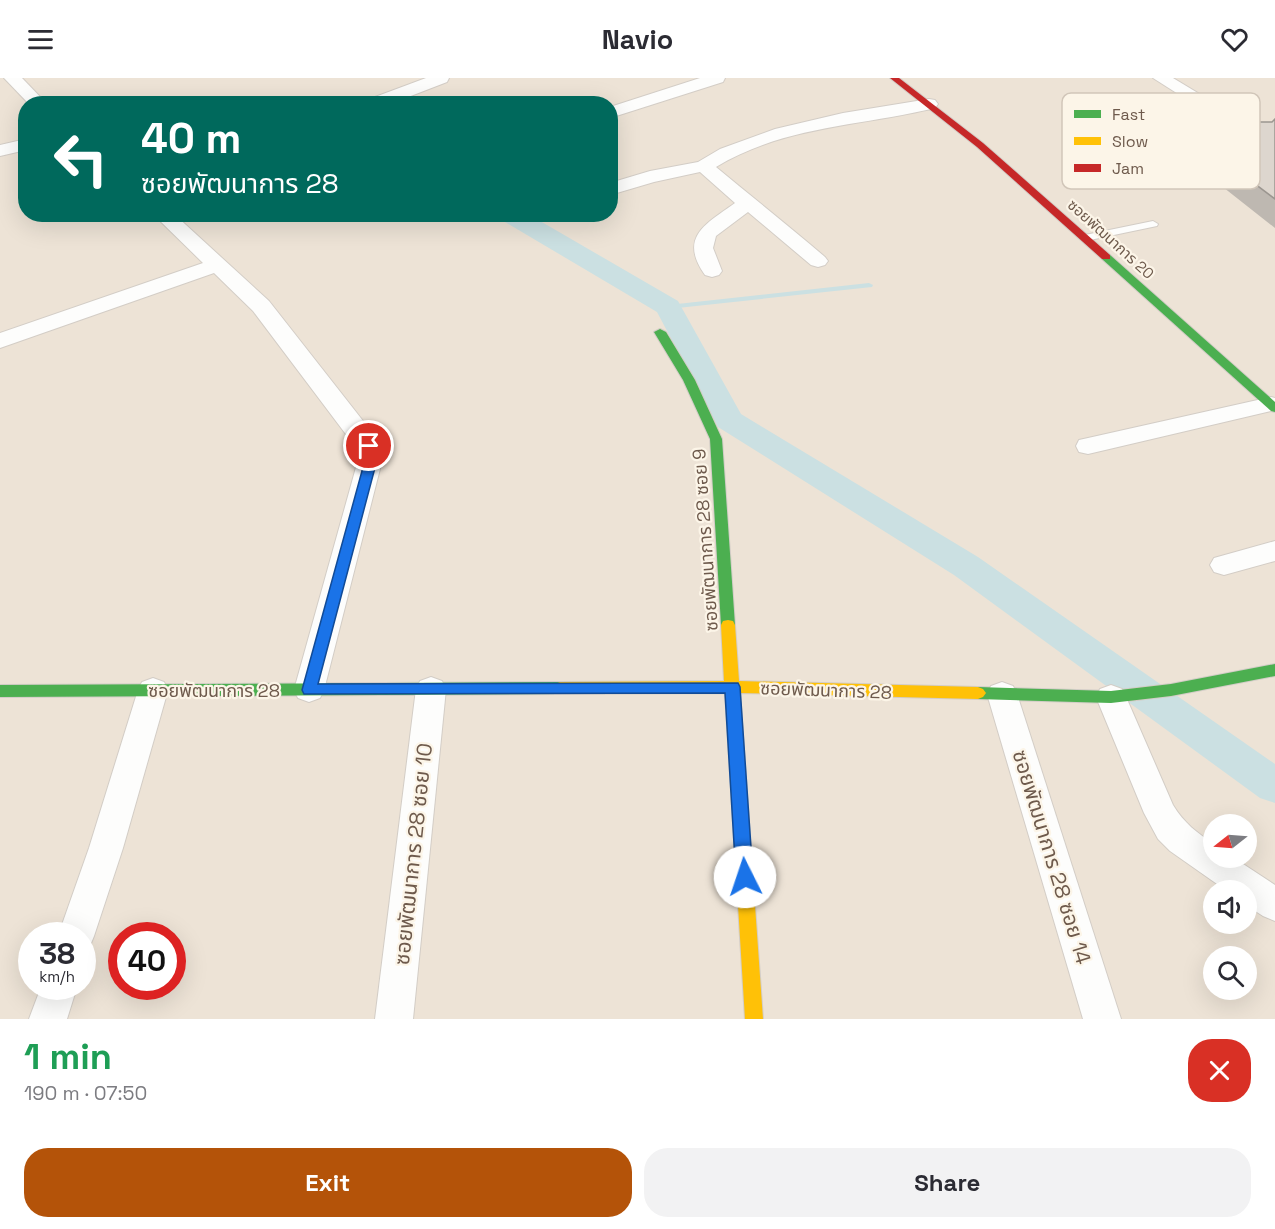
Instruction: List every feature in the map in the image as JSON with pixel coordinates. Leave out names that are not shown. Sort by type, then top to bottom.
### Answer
[{"type":"street","points":[[12,78],[31,96]]},
{"type":"street","points":[[618,110],[717,78]]},
{"type":"street","name":"ซอยพัฒนาการ 20","points":[[894,78],[980,145],[1273,406]]},
{"type":"street","points":[[1161,78],[1186,93]]},
{"type":"street","points":[[392,96],[429,80]]},
{"type":"street","points":[[618,187],[650,177],[704,166],[719,155],[779,133],[929,104]]},
{"type":"street","points":[[0,151],[18,146]]},
{"type":"street","points":[[704,166],[818,261]]},
{"type":"street","points":[[712,271],[704,248],[706,234],[747,202]]},
{"type":"street","points":[[171,222],[261,306],[369,446],[372,453],[309,690]]},
{"type":"street","points":[[0,341],[218,265]]},
{"type":"street","name":"ซอยพัฒนาการ 28 ซอย 9","points":[[660,332],[689,380],[716,439],[754,1019]]},
{"type":"street","points":[[1088,446],[1273,406]]},
{"type":"street","points":[[1224,565],[1275,551]]},
{"type":"street","name":"ซอยพัฒนาการ 28","points":[[0,691],[733,687],[1111,697],[1171,690],[1275,670]]},
{"type":"street","name":"ซอยพัฒนาการ 28 ซอย 10","points":[[394,1019],[431,689]]},
{"type":"street","points":[[81,922],[106,848],[153,690]]},
{"type":"street","name":"ซอยพัฒนาการ 28 ซอย 14","points":[[1002,694],[1102,1019]]},
{"type":"street","points":[[1111,697],[1160,813],[1170,829],[1182,842],[1275,905]]},
{"type":"street","points":[[48,1019],[54,1000]]},
{"type":"lane","points":[[1085,238],[1153,224]]},
{"type":"shaded area","points":[[0,78],[1275,78],[1275,1019],[0,1019]]},
{"type":"building","points":[[1275,119],[1275,199],[1260,188],[1260,122],[1272,122]]},
{"type":"waterway","points":[[523,222],[668,307],[729,420],[966,566],[1275,786]]},
{"type":"waterway","points":[[668,307],[869,285]]},
{"type":"traffic: fast","points":[[1106,257],[1275,408]]},
{"type":"traffic: fast","points":[[660,332],[689,380],[716,439],[728,625]]},
{"type":"traffic: fast","points":[[978,693],[1111,697],[1171,690],[1275,670]]},
{"type":"traffic: fast","points":[[0,691],[560,688]]},
{"type":"traffic: slow","points":[[728,625],[754,1019]]},
{"type":"traffic: slow","points":[[560,688],[733,687],[978,693]]},
{"type":"traffic: jam","points":[[894,78],[980,145],[1106,257]]},
{"type":"route","points":[[369,446],[372,453],[371,460],[309,690],[733,687],[745,877]]}]
